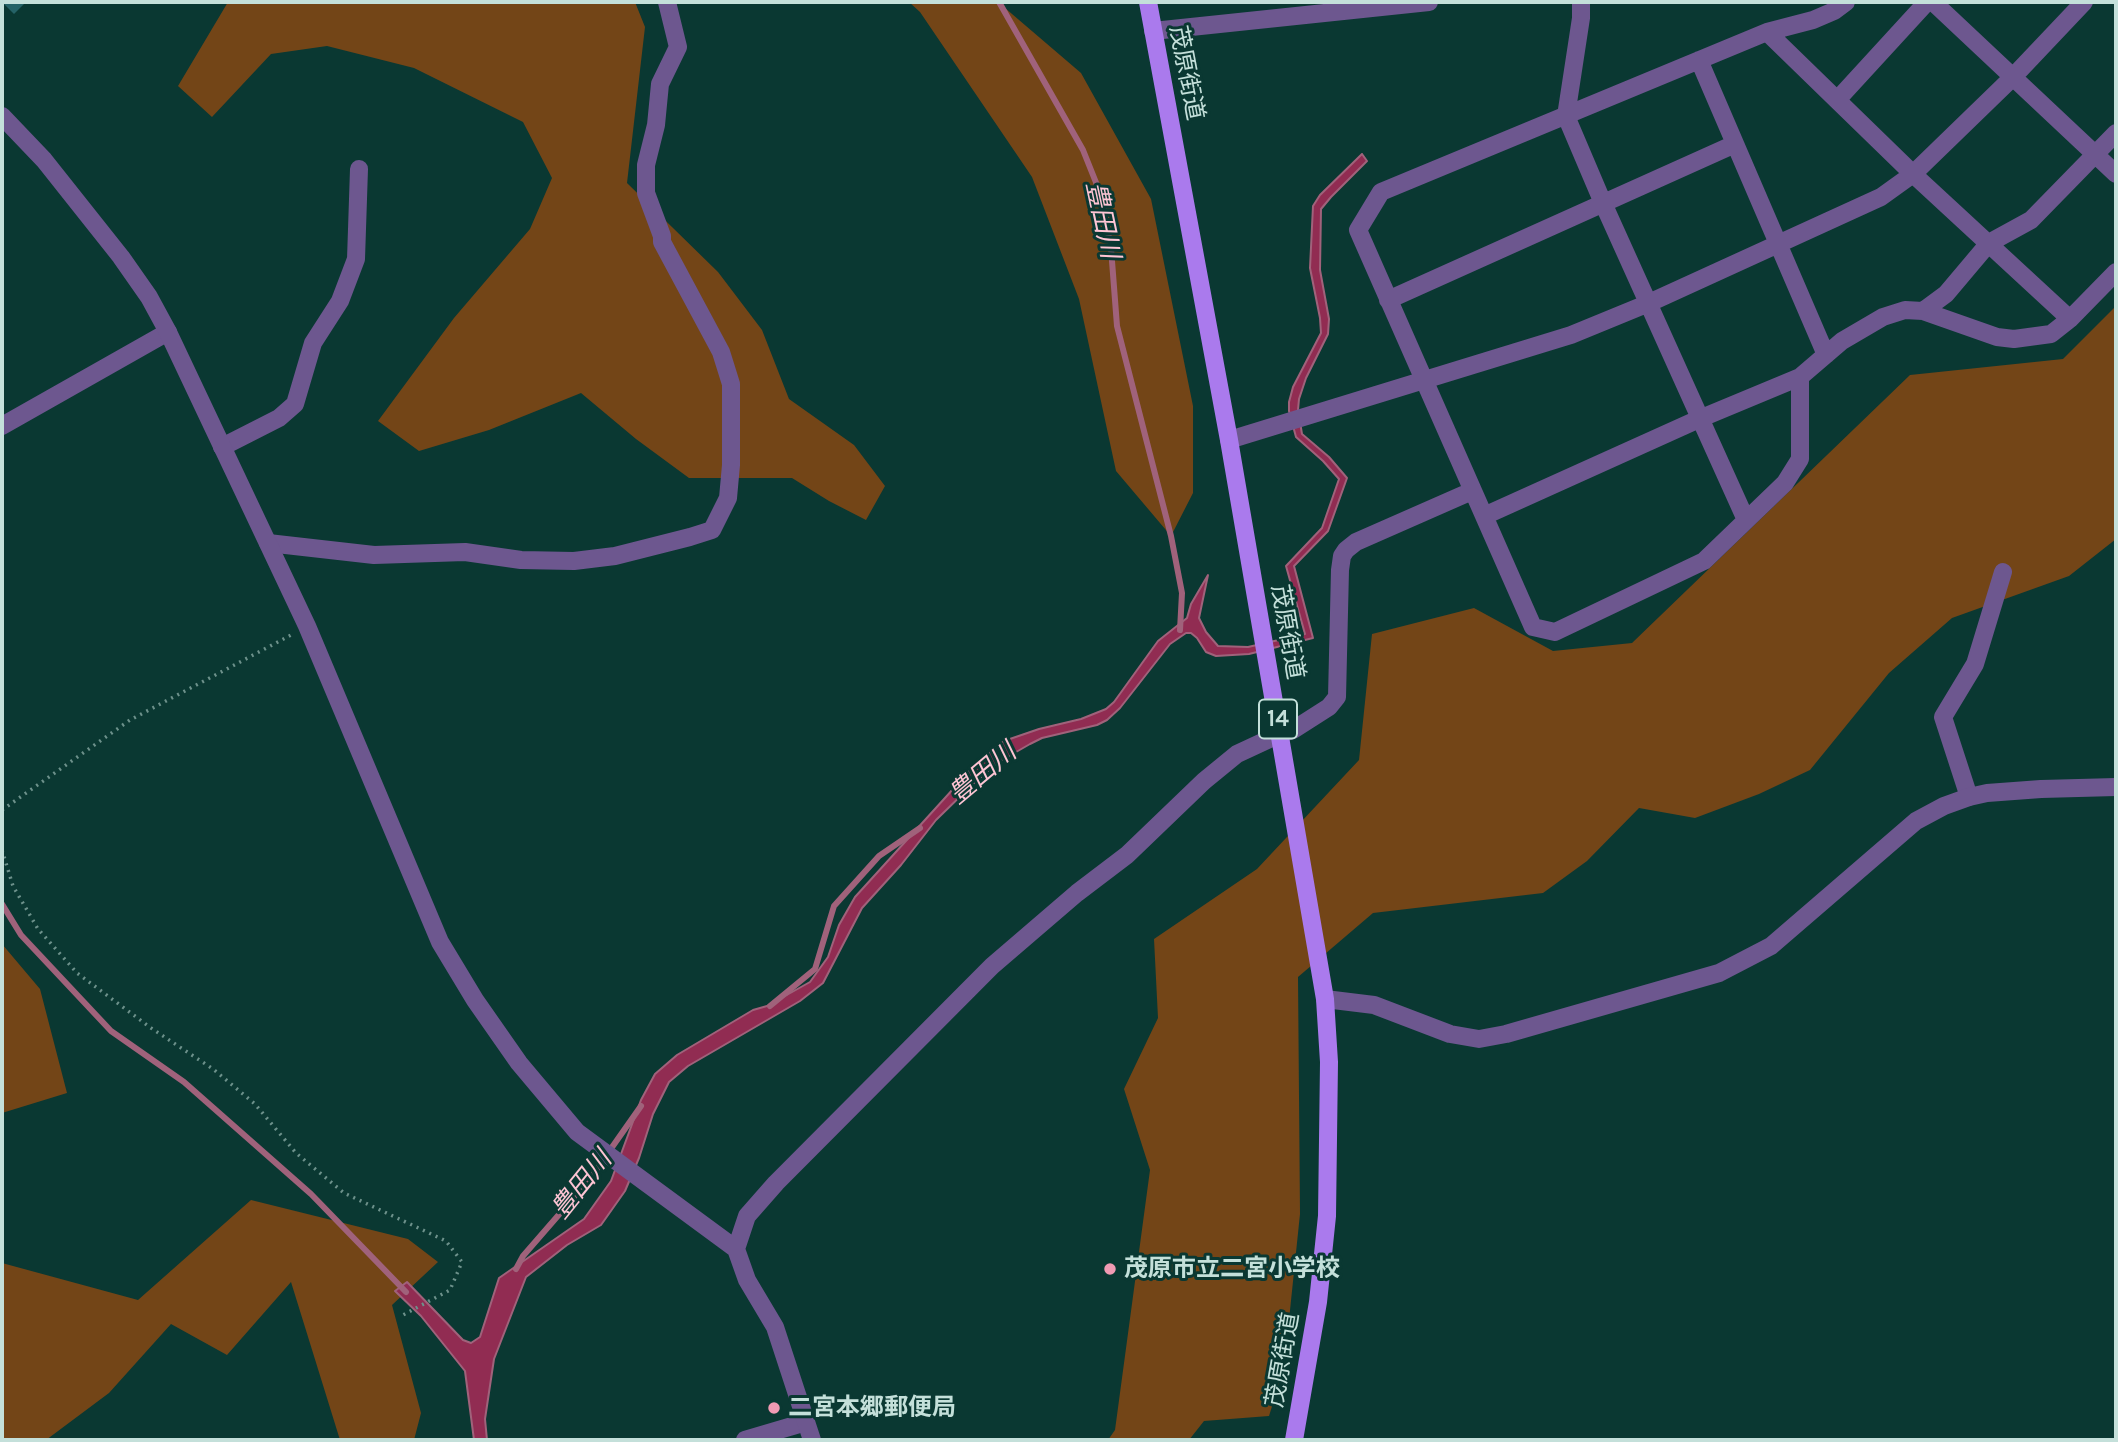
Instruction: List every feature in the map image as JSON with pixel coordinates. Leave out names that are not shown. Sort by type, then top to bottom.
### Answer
[{"type":"main road","name":"茂原街道","points":[[1148,2],[1229,440],[1325,999],[1329,1075],[1327,1216],[1318,1302],[1294,1440]]},
{"type":"street","points":[[268,543],[374,555],[466,552],[521,560],[573,561],[615,556],[712,530],[728,498],[731,384],[721,352],[662,242],[663,236],[646,194],[646,166],[656,125],[660,84],[678,47],[667,2]]},
{"type":"street","points":[[1153,31],[1429,2]]},
{"type":"street","points":[[1581,2],[1566,116],[1602,204],[1746,520]]},
{"type":"street","points":[[1800,377],[1800,459],[1785,483],[1704,561],[1555,632],[1533,627],[1358,230],[1381,191],[1767,32],[1813,20],[1834,11],[1846,2]]},
{"type":"street","points":[[1838,99],[1927,2]]},
{"type":"street","points":[[1933,2],[2116,174]]},
{"type":"street","points":[[1229,440],[1571,335],[1649,303],[1881,197],[1913,174],[2012,76],[2080,3]]},
{"type":"street","points":[[1767,32],[1913,174],[2070,319]]},
{"type":"street","points":[[1699,60],[1826,355]]},
{"type":"street","points":[[2,116],[44,160],[121,257],[149,297],[168,332],[307,626],[440,942],[475,1000],[519,1063],[577,1132],[736,1249],[747,1280],[775,1327],[812,1440]]},
{"type":"street","points":[[1923,311],[1946,294],[1989,243],[2031,220],[2116,133]]},
{"type":"street","points":[[1388,300],[1735,144]]},
{"type":"street","points":[[222,447],[279,418],[295,404],[313,343],[340,301],[356,259],[359,169]]},
{"type":"street","points":[[1484,516],[1699,419],[1800,377],[1842,341],[1883,317],[1905,310],[1923,311],[1997,337],[2014,339],[2051,334],[2070,319],[2116,272]]},
{"type":"street","points":[[2,426],[168,332]]},
{"type":"street","points":[[736,1249],[747,1216],[776,1183],[992,966],[1077,893],[1127,855],[1204,781],[1237,754],[1293,730],[1329,707],[1337,697],[1340,570],[1342,556],[1346,550],[1356,542],[1472,491]]},
{"type":"street","points":[[1969,797],[1943,717],[1975,664],[2003,572]]},
{"type":"street","points":[[1325,999],[1374,1005],[1450,1034],[1479,1039],[1506,1034],[1719,973],[1772,946],[1916,821],[1944,806],[1969,797],[2041,789],[2116,787]]},
{"type":"street","points":[[745,1440],[806,1422]]},
{"type":"path","points":[[2,810],[131,720],[307,626]]},
{"type":"path","points":[[2,850],[13,886],[38,929],[77,973],[255,1104],[296,1153],[344,1193],[446,1241],[462,1262],[450,1290],[401,1316]]},
{"type":"shaded area","points":[[228,2],[635,2],[645,27],[627,183],[718,272],[762,330],[789,399],[854,445],[885,486],[866,520],[792,478],[689,478],[636,439],[581,393],[489,430],[419,451],[378,421],[454,318],[530,229],[552,178],[523,122],[414,68],[327,46],[271,54],[212,117],[178,86]]},
{"type":"shaded area","points":[[909,2],[998,2],[1081,73],[1151,199],[1193,406],[1193,493],[1171,536],[1116,471],[1079,299],[1032,177],[920,12]]},
{"type":"shaded area","points":[[2116,306],[2116,539],[2069,576],[1952,618],[1889,673],[1810,770],[1759,794],[1695,818],[1639,808],[1587,861],[1543,893],[1373,913],[1298,977],[1300,1214],[1284,1368],[1269,1416],[1204,1421],[1189,1440],[1108,1440],[1115,1430],[1150,1170],[1124,1089],[1158,1018],[1154,939],[1257,869],[1359,760],[1372,634],[1474,608],[1553,651],[1632,643],[1910,375],[2063,359]]},
{"type":"shaded area","points":[[2,944],[40,989],[67,1093],[2,1113]]},
{"type":"shaded area","points":[[251,1200],[408,1239],[438,1262],[392,1305],[421,1413],[414,1440],[340,1440],[291,1282],[227,1355],[171,1324],[109,1393],[46,1440],[2,1440],[2,1263],[138,1300]]},
{"type":"water","points":[[1362,154],[1367,161],[1321,209],[1320,270],[1329,319],[1328,334],[1306,378],[1299,399],[1302,434],[1329,457],[1347,478],[1328,531],[1294,566],[1313,638],[1249,654],[1216,656],[1206,652],[1191,633],[1186,633],[1170,644],[1120,708],[1107,720],[1097,725],[1042,738],[997,763],[974,783],[936,820],[901,865],[862,908],[823,983],[800,1001],[688,1066],[669,1082],[653,1114],[625,1191],[601,1225],[567,1245],[526,1277],[494,1359],[485,1419],[487,1440],[474,1440],[465,1371],[421,1316],[395,1291],[407,1282],[463,1340],[471,1343],[480,1337],[499,1278],[584,1219],[611,1181],[641,1100],[655,1074],[677,1055],[753,1010],[767,1006],[810,982],[828,957],[839,925],[855,897],[974,766],[1004,741],[1106,709],[1114,702],[1158,641],[1187,618],[1191,604],[1208,575],[1199,618],[1218,646],[1248,647],[1305,634],[1286,566],[1322,528],[1339,479],[1296,437],[1289,402],[1293,387],[1321,333],[1310,268],[1313,206],[1320,195]]},
{"type":"building","points":[[2,2],[26,2],[14,14]]},
{"type":"waterway","name":"豊田川","points":[[999,2],[1083,150],[1101,195],[1111,248],[1117,326],[1171,536],[1182,593],[1180,630]]},
{"type":"waterway","name":"豊田川","points":[[770,1006],[815,969],[834,906],[879,856],[920,828]]},
{"type":"waterway","points":[[2,904],[21,935],[111,1031],[184,1082],[311,1194],[406,1292]]},
{"type":"waterway","name":"豊田川","points":[[516,1269],[523,1256],[589,1180],[641,1106]]},
{"type":"place","name":"茂原市立二宮小学校","points":[[1110,1269]]},
{"type":"place","name":"二宮本郷郵便局","points":[[774,1408]]}]
